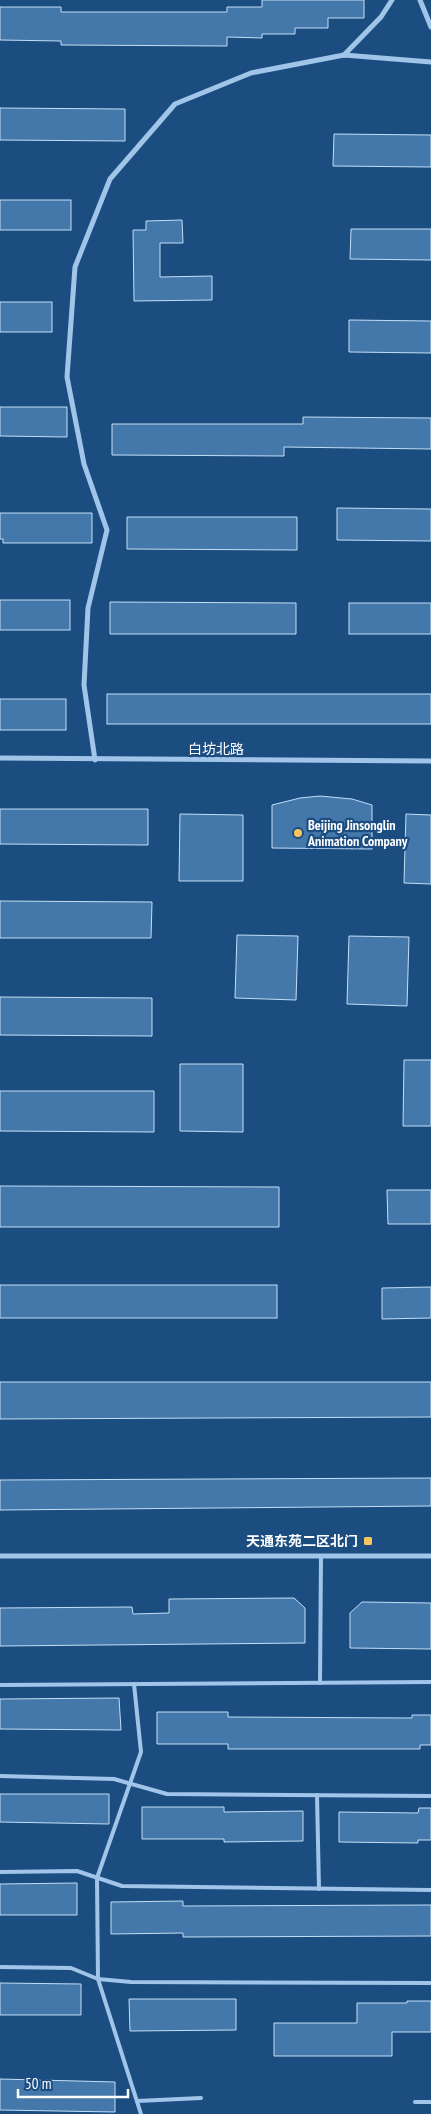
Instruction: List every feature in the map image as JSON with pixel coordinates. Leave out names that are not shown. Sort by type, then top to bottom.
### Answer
[{"type":"street","points":[[344,55],[381,17],[392,0]]},
{"type":"street","points":[[420,0],[431,27]]},
{"type":"street","points":[[95,760],[84,685],[88,608],[107,530],[84,464],[67,377],[75,267],[110,179],[175,104],[251,73],[344,55],[431,62]]},
{"type":"street","name":"白坊北路","points":[[0,758],[431,761]]},
{"type":"street","points":[[0,1556],[431,1556]]},
{"type":"lane","points":[[320,1683],[321,1556]]},
{"type":"lane","points":[[0,1685],[431,1682]]},
{"type":"lane","points":[[134,1684],[141,1752],[97,1878],[98,1979],[141,2114]]},
{"type":"lane","points":[[0,1776],[114,1779],[167,1794],[431,1796]]},
{"type":"lane","points":[[317,1795],[319,1889]]},
{"type":"lane","points":[[0,1872],[77,1871],[122,1886],[431,1890]]},
{"type":"lane","points":[[0,1967],[71,1968],[98,1979],[131,1982],[431,1983]]},
{"type":"lane","points":[[137,2101],[201,2098]]},
{"type":"lane","points":[[415,2102],[431,2102]]},
{"type":"building","points":[[262,0],[364,0],[364,18],[328,18],[328,28],[295,28],[295,34],[262,34],[262,38],[227,37],[227,46],[61,45],[61,41],[0,40],[0,7],[61,7],[61,12],[227,12],[227,7],[262,7]]},
{"type":"building","points":[[0,108],[125,109],[125,141],[0,140]]},
{"type":"building","points":[[334,134],[431,135],[431,167],[333,166]]},
{"type":"building","points":[[0,200],[71,200],[71,230],[0,230]]},
{"type":"building","points":[[182,220],[183,243],[160,243],[160,277],[212,276],[212,300],[134,301],[133,230],[146,230],[146,221]]},
{"type":"building","points":[[351,229],[431,229],[431,260],[350,259]]},
{"type":"building","points":[[0,302],[52,302],[52,332],[0,332]]},
{"type":"building","points":[[349,320],[431,321],[431,353],[349,352]]},
{"type":"building","points":[[0,407],[67,407],[67,437],[0,436]]},
{"type":"building","points":[[303,417],[431,418],[431,449],[284,447],[284,456],[112,455],[112,424],[303,424]]},
{"type":"building","points":[[337,508],[431,509],[431,541],[337,540]]},
{"type":"building","points":[[0,513],[92,513],[92,543],[3,543],[3,539],[0,539]]},
{"type":"building","points":[[127,517],[297,517],[297,550],[127,549]]},
{"type":"building","points":[[0,600],[70,600],[70,630],[0,630]]},
{"type":"building","points":[[110,602],[296,603],[296,634],[110,634]]},
{"type":"building","points":[[349,603],[431,603],[431,634],[349,634]]},
{"type":"building","points":[[107,694],[431,694],[431,724],[107,724]]},
{"type":"building","points":[[0,699],[66,699],[66,730],[0,730]]},
{"type":"building","points":[[320,796],[352,799],[372,805],[372,849],[272,848],[272,805],[300,798]]},
{"type":"building","points":[[0,809],[148,809],[148,845],[0,844]]},
{"type":"building","points":[[180,814],[243,815],[243,881],[179,881]]},
{"type":"building","points":[[406,814],[431,815],[431,884],[404,883]]},
{"type":"building","points":[[0,901],[152,902],[151,938],[0,938]]},
{"type":"building","points":[[237,935],[298,936],[296,1000],[235,998]]},
{"type":"building","points":[[349,936],[409,937],[407,1006],[347,1004]]},
{"type":"building","points":[[0,997],[152,998],[152,1036],[0,1035]]},
{"type":"building","points":[[404,1060],[431,1060],[431,1126],[403,1126]]},
{"type":"building","points":[[180,1064],[243,1064],[243,1132],[180,1131]]},
{"type":"building","points":[[0,1091],[154,1091],[154,1132],[0,1131]]},
{"type":"building","points":[[0,1186],[279,1187],[279,1227],[0,1227]]},
{"type":"building","points":[[387,1190],[431,1190],[431,1224],[388,1224]]},
{"type":"building","points":[[0,1285],[277,1285],[277,1318],[0,1318]]},
{"type":"building","points":[[431,1287],[431,1318],[382,1319],[382,1288]]},
{"type":"building","points":[[0,1382],[431,1382],[431,1417],[0,1419]]},
{"type":"building","points":[[431,1478],[431,1506],[0,1510],[0,1480]]},
{"type":"building","points":[[294,1598],[305,1608],[305,1643],[0,1646],[0,1608],[132,1607],[133,1614],[169,1613],[169,1599]]},
{"type":"building","points":[[362,1602],[431,1603],[431,1649],[350,1648],[350,1613]]},
{"type":"building","points":[[119,1698],[121,1730],[0,1729],[0,1699]]},
{"type":"building","points":[[157,1712],[228,1712],[228,1717],[412,1718],[412,1715],[431,1715],[431,1745],[420,1745],[420,1749],[228,1749],[228,1744],[157,1744]]},
{"type":"building","points":[[0,1794],[109,1794],[109,1824],[0,1822]]},
{"type":"building","points":[[142,1807],[224,1807],[224,1812],[303,1811],[303,1841],[224,1842],[224,1839],[142,1839]]},
{"type":"building","points":[[419,1808],[431,1808],[431,1840],[418,1840],[418,1843],[339,1842],[339,1812],[418,1813]]},
{"type":"building","points":[[77,1883],[77,1915],[0,1915],[0,1884]]},
{"type":"building","points":[[183,1901],[183,1906],[431,1905],[431,1936],[183,1937],[183,1933],[111,1934],[111,1902]]},
{"type":"building","points":[[0,1983],[81,1984],[81,2015],[0,2015]]},
{"type":"building","points":[[129,1999],[236,1999],[236,2030],[130,2031]]},
{"type":"building","points":[[407,2001],[431,2001],[431,2032],[392,2032],[392,2056],[274,2056],[274,2023],[357,2023],[357,2003],[407,2003]]},
{"type":"building","points":[[0,2079],[115,2082],[115,2112],[0,2110]]},
{"type":"place","name":"Beijing Jinsonglin Animation Company","points":[[298,833]]},
{"type":"place","name":"天通东苑二区北门","points":[[368,1541]]}]
